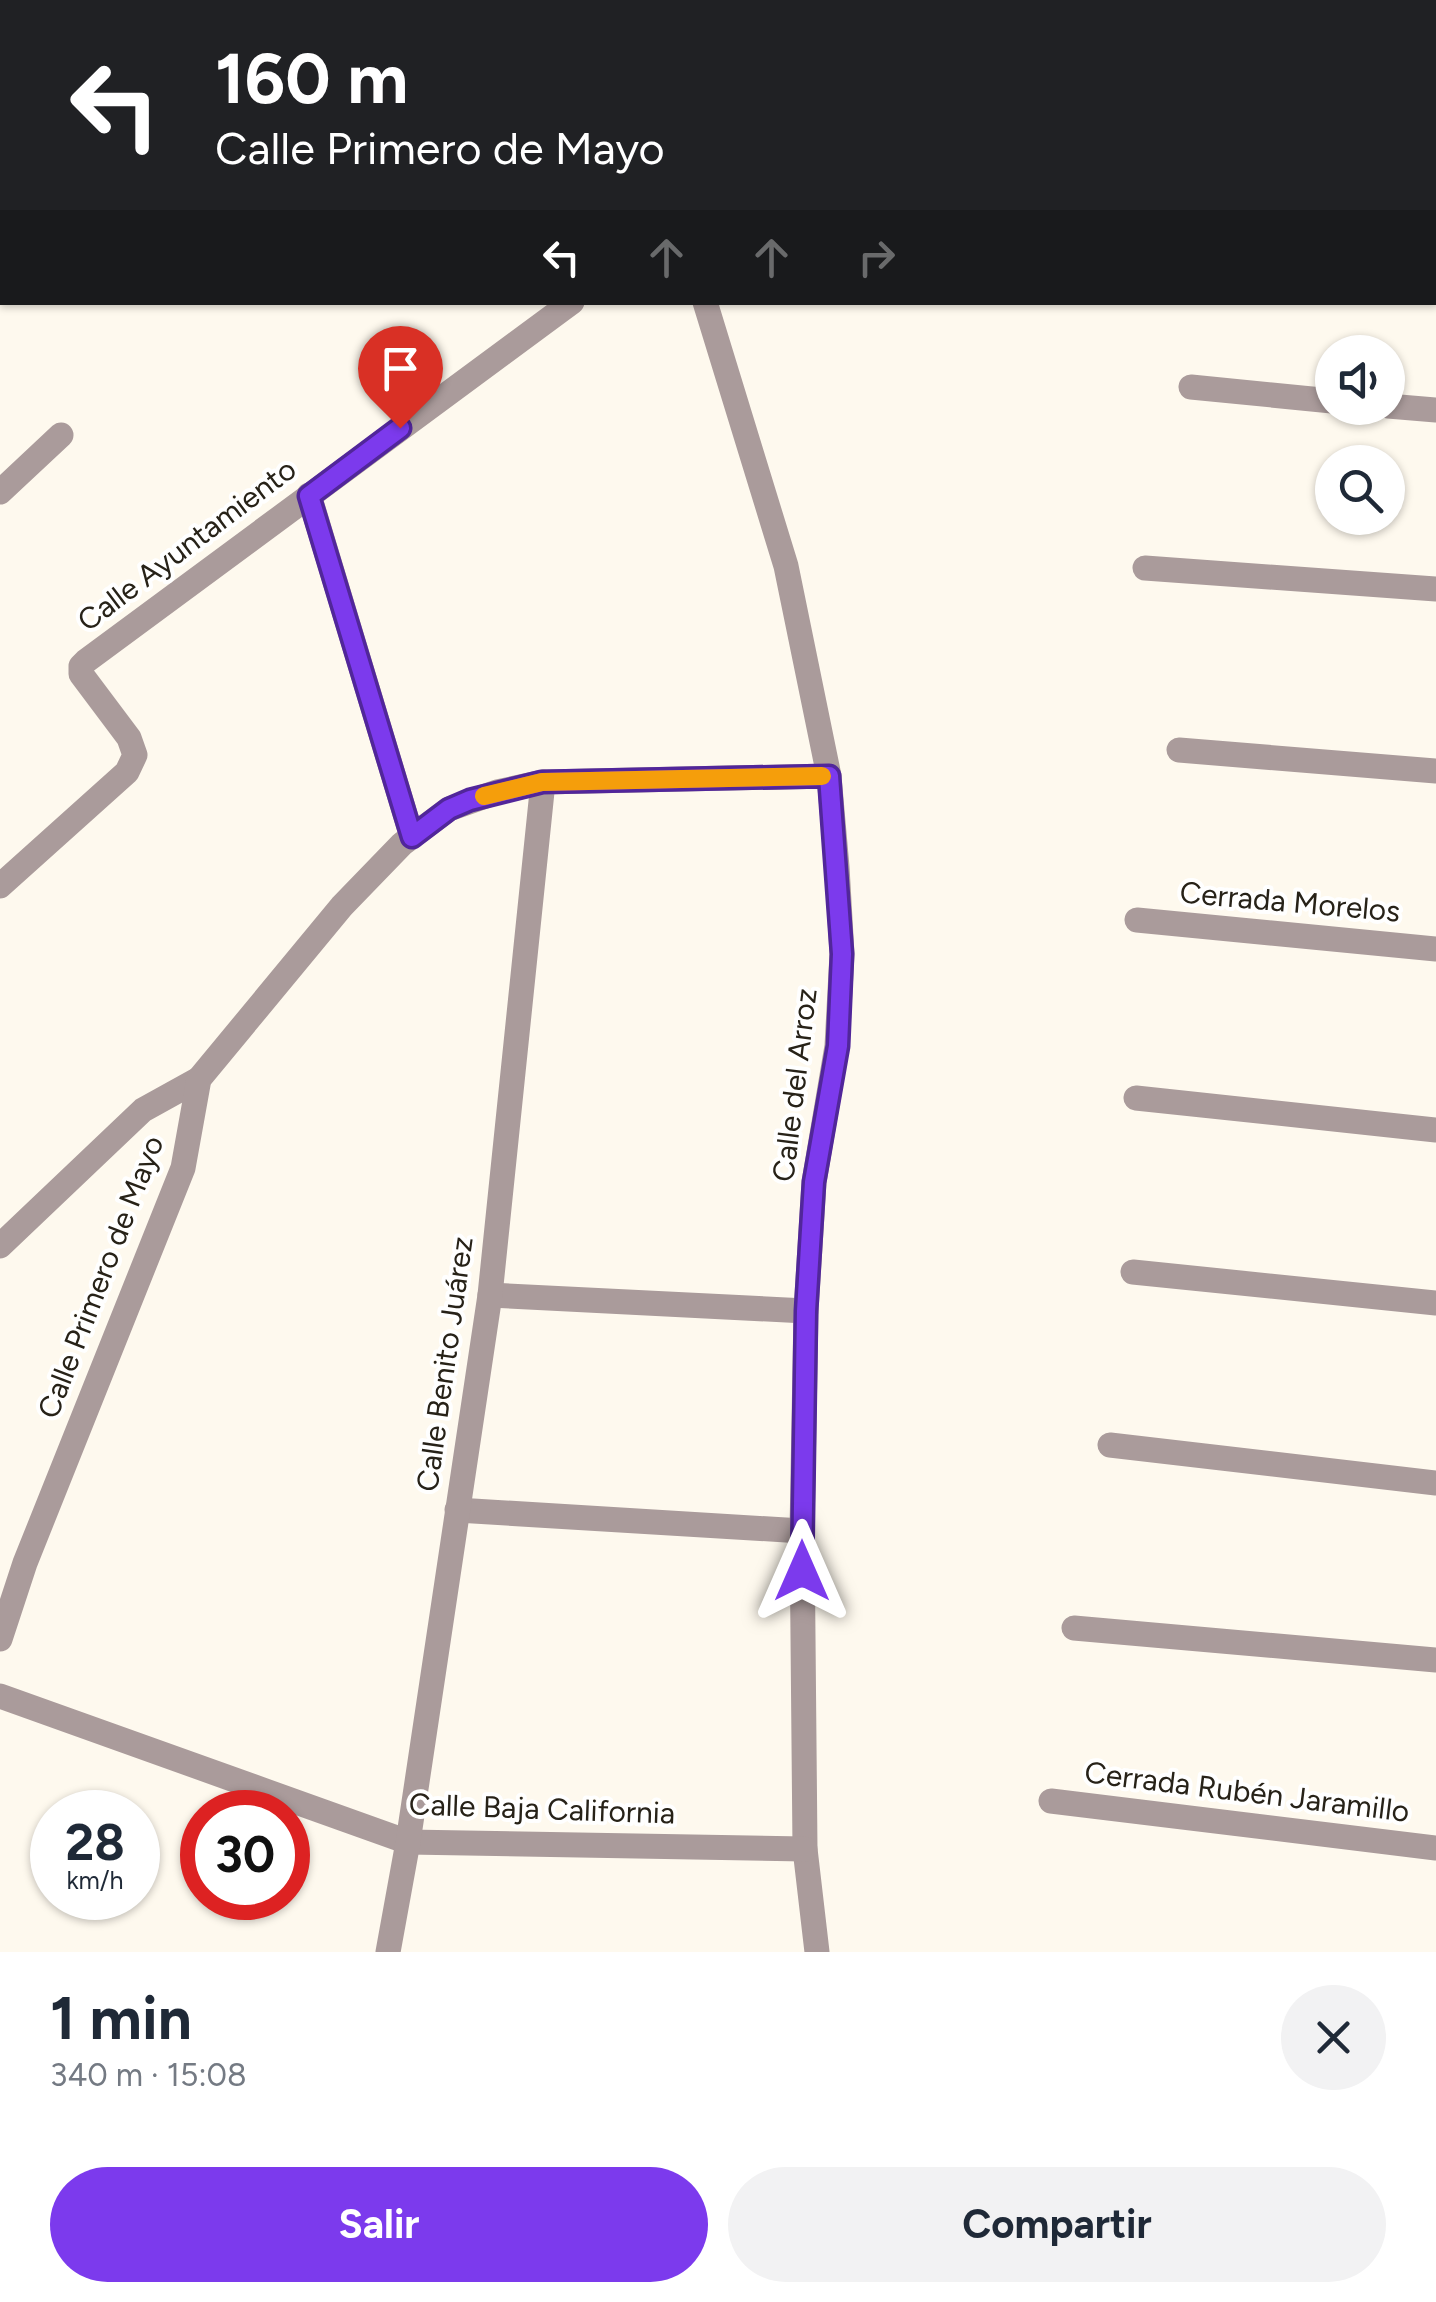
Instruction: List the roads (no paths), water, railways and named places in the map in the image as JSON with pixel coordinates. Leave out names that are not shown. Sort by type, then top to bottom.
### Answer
[{"type":"street","name":"Calle Ayuntamiento","points":[[0,886],[127,772],[135,756],[130,738],[82,674],[81,666],[568,305]]},
{"type":"street","name":"Calle del Arroz","points":[[706,305],[786,566],[829,776],[837,867],[841,972],[838,1046],[814,1182],[806,1311],[802,1531],[805,1849],[817,1952]]},
{"type":"street","points":[[1191,388],[1315,399]]},
{"type":"street","points":[[1405,407],[1436,410]]},
{"type":"street","points":[[0,492],[61,436]]},
{"type":"street","points":[[309,496],[412,837]]},
{"type":"street","points":[[1145,568],[1436,589]]},
{"type":"street","points":[[1179,750],[1436,771]]},
{"type":"street","name":"Calle Primero de Mayo","points":[[0,1639],[25,1563],[183,1168],[199,1080],[342,906],[412,837],[449,809],[470,800],[542,782],[829,776]]},
{"type":"street","name":"Calle Benito Juárez","points":[[388,1952],[490,1295],[542,782]]},
{"type":"street","name":"Cerrada Morelos","points":[[1137,920],[1436,948]]},
{"type":"street","points":[[0,1246],[143,1110],[199,1080]]},
{"type":"street","points":[[1136,1098],[1436,1130]]},
{"type":"street","points":[[1133,1272],[1436,1303]]},
{"type":"street","points":[[490,1295],[806,1311]]},
{"type":"street","points":[[1110,1446],[1436,1483]]},
{"type":"street","points":[[457,1510],[802,1531]]},
{"type":"street","points":[[1074,1628],[1436,1660]]},
{"type":"street","name":"Calle Baja California","points":[[0,1696],[408,1842],[805,1849]]},
{"type":"street","name":"Cerrada Rubén Jaramillo","points":[[1050,1801],[1436,1848]]}]
